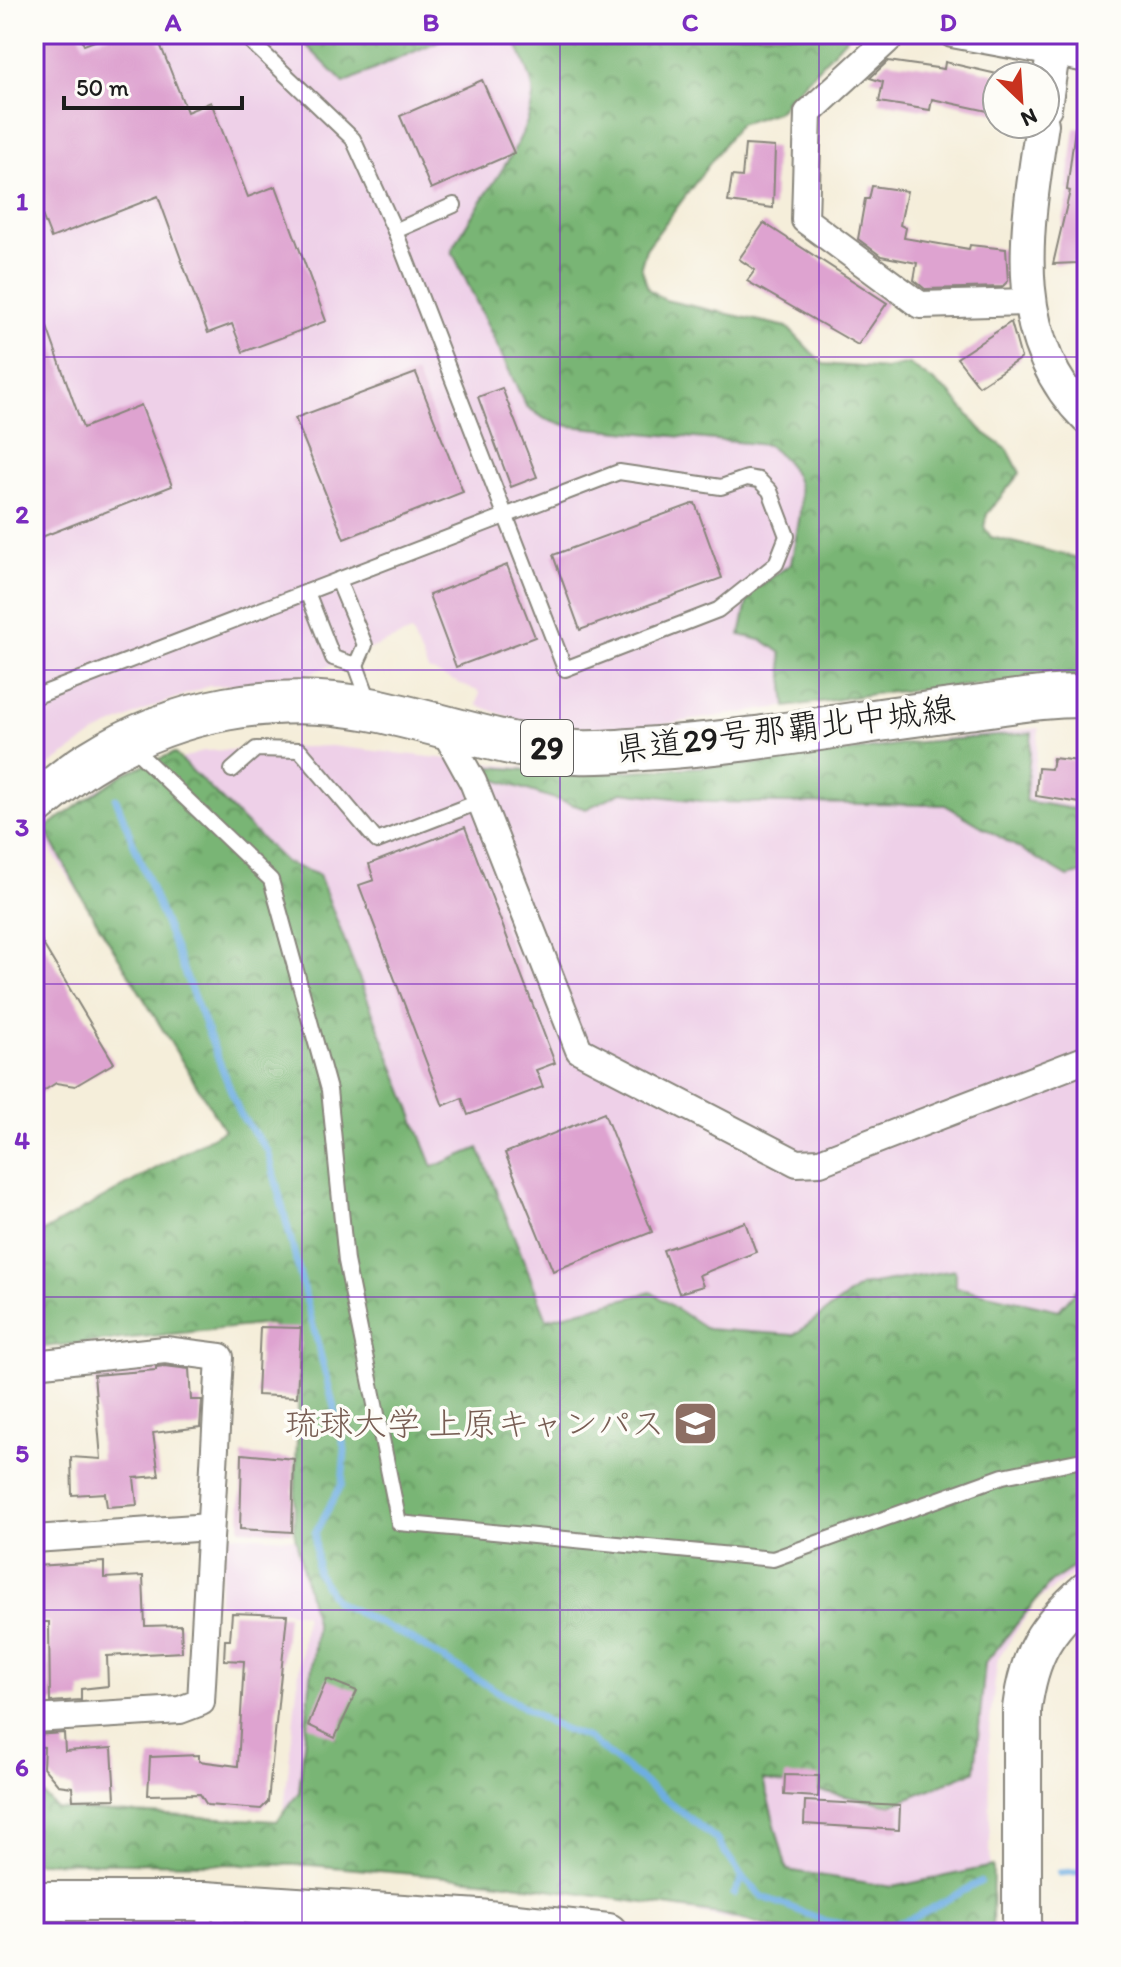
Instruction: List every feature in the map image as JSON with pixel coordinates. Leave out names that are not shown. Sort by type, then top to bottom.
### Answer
[{"type":"main road","name":"県道29号那覇北中城線","points":[[34,805],[92,761],[127,742],[176,722],[227,708],[305,700],[373,709],[509,742],[576,752],[672,748],[901,716],[1087,696]]},
{"type":"main road","points":[[1022,1933],[1022,1709],[1027,1674],[1041,1640],[1062,1613],[1087,1591]]},
{"type":"main road","points":[[34,1901],[205,1917],[479,1919],[608,1933]]},
{"type":"street","points":[[894,34],[808,113],[805,220],[920,305],[1028,302]]},
{"type":"street","points":[[952,34],[1055,44],[1087,59]]},
{"type":"street","points":[[1040,140],[1029,212],[1028,302],[1056,377],[1087,418]]},
{"type":"street","points":[[442,726],[481,801],[579,1050],[797,1163],[820,1162],[1087,1059]]},
{"type":"street","points":[[34,1364],[165,1350],[220,1357],[201,1702],[180,1710],[34,1719]]},
{"type":"street","points":[[34,1539],[210,1527]]},
{"type":"lane","points":[[34,697],[506,516],[619,472],[721,487],[747,478],[759,480],[770,491],[787,536],[776,564],[718,610],[565,669],[506,516],[395,231],[353,139],[243,34]]},
{"type":"lane","points":[[395,231],[454,205]]},
{"type":"lane","points":[[338,580],[365,645],[356,665],[373,709]]},
{"type":"lane","points":[[307,592],[333,658],[356,665]]},
{"type":"lane","points":[[127,742],[271,880],[329,1090],[346,1261],[399,1523],[773,1559],[1003,1476],[1087,1459]]},
{"type":"lane","points":[[232,770],[256,749],[300,750],[377,841],[481,801]]},
{"type":"shaded area","points":[[34,34],[814,34],[654,207],[622,273],[966,528],[1087,663],[638,728],[540,729],[477,705],[480,692],[428,670],[411,632],[290,682],[209,686],[152,707],[96,733],[34,776]]},
{"type":"shaded area","name":"琉球大学 上原キャンパス","points":[[1039,728],[1032,797],[1087,808],[1087,1563],[1037,1601],[998,1658],[989,1731],[991,1933],[796,1933],[572,1887],[279,1857],[305,1614],[218,1603],[226,1534],[303,1539],[304,1313],[237,1136],[43,839],[97,789],[204,751],[331,746],[548,770],[654,769]]},
{"type":"green space","points":[[295,34],[454,34],[344,83]]},
{"type":"green space","points":[[497,34],[850,34],[777,112],[739,124],[646,249],[641,266],[648,289],[665,300],[787,327],[823,364],[886,369],[909,364],[951,394],[983,432],[1008,450],[1020,473],[987,514],[984,527],[991,537],[1087,560],[1087,676],[880,693],[786,707],[781,653],[764,641],[740,635],[749,593],[791,564],[800,514],[798,484],[793,471],[767,445],[569,426],[545,419],[526,406],[452,251],[511,156],[529,117],[533,97],[530,76],[515,38]]},
{"type":"green space","points":[[1032,733],[1025,801],[1087,811],[1087,872],[1068,877],[945,805],[709,802],[622,792],[586,809],[490,778],[491,767],[578,774],[771,763],[908,743]]},
{"type":"green space","points":[[174,753],[286,863],[319,875],[433,1167],[479,1148],[547,1319],[651,1292],[707,1329],[794,1335],[861,1286],[955,1270],[955,1287],[1059,1310],[1087,1278],[1087,1558],[1050,1583],[985,1663],[975,1771],[891,1805],[763,1780],[787,1870],[893,1887],[993,1866],[992,1933],[795,1933],[720,1914],[492,1881],[310,1865],[34,1862],[34,1785],[57,1809],[277,1821],[299,1792],[316,1627],[294,1531],[300,1348],[270,1324],[34,1348],[34,1237],[224,1130],[83,899],[45,828],[125,773]]},
{"type":"building","points":[[34,34],[79,34],[84,45],[113,34],[156,34],[187,112],[211,102],[248,197],[276,186],[326,321],[243,352],[232,324],[208,333],[158,196],[51,238],[34,194]]},
{"type":"building","points":[[888,61],[944,69],[945,62],[981,70],[981,110],[932,99],[930,110],[879,102],[883,82],[870,78]]},
{"type":"building","points":[[482,80],[514,153],[431,189],[400,116]]},
{"type":"building","points":[[1075,128],[1087,129],[1087,238],[1078,263],[1053,264],[1070,191],[1067,190]]},
{"type":"building","points":[[745,145],[775,147],[773,208],[728,202],[732,176],[742,177]]},
{"type":"building","points":[[872,186],[907,191],[900,225],[906,228],[904,238],[969,249],[970,245],[1006,249],[1008,281],[1002,287],[925,289],[914,280],[917,263],[881,256],[858,239],[865,199],[869,199]]},
{"type":"building","points":[[764,223],[887,303],[858,345],[747,281],[755,270],[739,259]]},
{"type":"building","points":[[37,299],[83,428],[141,405],[172,486],[34,540]]},
{"type":"building","points":[[1011,322],[1021,358],[979,386],[957,358]]},
{"type":"building","points":[[416,373],[463,492],[344,539],[295,418]]},
{"type":"building","points":[[502,388],[537,477],[511,487],[478,397]]},
{"type":"building","points":[[695,503],[722,578],[580,630],[553,555]]},
{"type":"building","points":[[507,565],[535,637],[456,667],[429,595]]},
{"type":"building","points":[[1053,758],[1087,762],[1087,804],[1036,796],[1038,768],[1051,769]]},
{"type":"building","points":[[465,827],[555,1063],[536,1070],[543,1087],[468,1115],[462,1098],[443,1106],[359,885],[374,880],[369,864]]},
{"type":"building","points":[[34,929],[114,1063],[75,1086],[56,1083],[34,1097]]},
{"type":"building","points":[[604,1113],[652,1232],[553,1271],[505,1153]]},
{"type":"building","points":[[745,1222],[756,1252],[699,1275],[703,1286],[679,1293],[663,1250]]},
{"type":"building","points":[[260,1327],[301,1328],[297,1397],[257,1395]]},
{"type":"building","points":[[156,1367],[189,1369],[191,1400],[202,1400],[200,1427],[153,1433],[159,1476],[134,1478],[137,1505],[107,1507],[105,1493],[72,1495],[71,1457],[101,1459],[94,1375],[156,1370]]},
{"type":"building","points":[[242,1454],[294,1459],[292,1532],[240,1529]]},
{"type":"building","points":[[104,1562],[104,1578],[143,1576],[145,1626],[181,1625],[182,1652],[107,1656],[108,1686],[81,1689],[81,1700],[50,1702],[49,1622],[34,1622],[34,1566]]},
{"type":"building","points":[[232,1613],[287,1615],[268,1802],[261,1809],[207,1805],[200,1794],[148,1795],[150,1757],[199,1755],[199,1761],[238,1766],[244,1661],[224,1660],[225,1640],[230,1640]]},
{"type":"building","points":[[327,1679],[357,1691],[335,1738],[308,1725]]},
{"type":"building","points":[[64,1733],[65,1751],[112,1748],[115,1799],[73,1800],[72,1787],[58,1785],[43,1767],[44,1747],[34,1746],[34,1735]]},
{"type":"building","points":[[785,1775],[819,1776],[818,1797],[784,1795]]},
{"type":"building","points":[[805,1801],[900,1806],[899,1830],[804,1824]]},
{"type":"waterway","points":[[116,799],[240,1114],[268,1151],[345,1450],[342,1484],[315,1533],[317,1572],[336,1602],[408,1637],[551,1724],[588,1738],[716,1839],[743,1878],[763,1897],[826,1921],[875,1930],[913,1918],[980,1882]]},
{"type":"waterway","points":[[1060,1873],[1087,1871]]},
{"type":"waterway","points":[[734,1894],[743,1878]]},
{"type":"place","name":"琉球大学 上原キャンパス","points":[[696,1423]]}]
